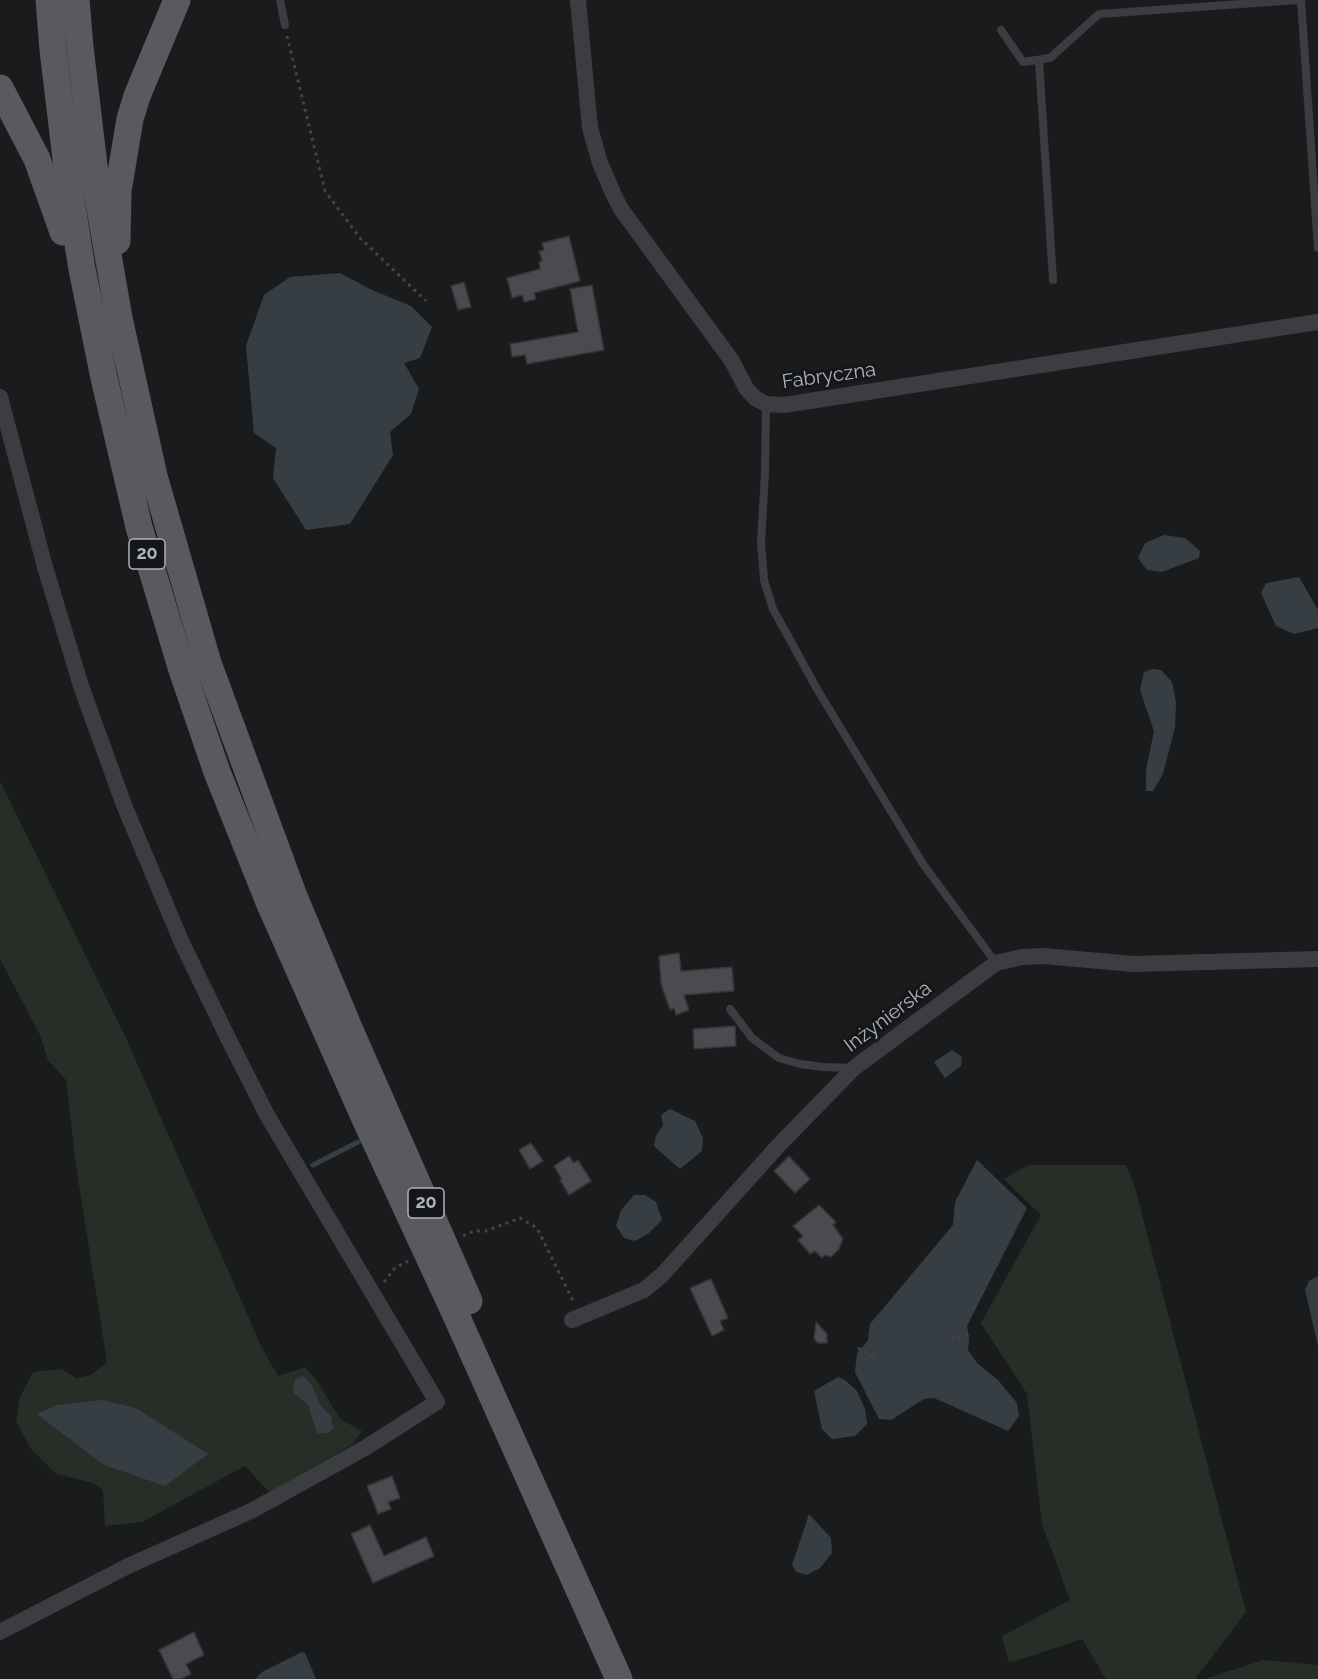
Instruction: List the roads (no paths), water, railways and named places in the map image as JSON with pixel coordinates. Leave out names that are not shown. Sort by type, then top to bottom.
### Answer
[{"type":"main road","name":"20","points":[[50,0],[53,50],[71,200],[94,331],[139,527],[182,670],[226,795],[269,902],[619,1679]]},
{"type":"main road","name":"20","points":[[76,0],[97,191],[119,318],[154,476],[208,663],[293,894],[349,1028],[637,1679]]},
{"type":"main road","points":[[119,318],[118,191],[130,119],[137,96],[177,0]]},
{"type":"main road","points":[[0,88],[37,159],[54,204],[94,331]]},
{"type":"street","name":"Fabryczna","points":[[578,0],[590,128],[600,163],[613,193],[621,209],[732,361],[746,388],[755,398],[766,404],[784,405],[1318,322]]},
{"type":"street","points":[[0,397],[48,578],[81,686],[124,805],[182,943],[267,1114],[437,1402],[365,1448],[251,1511],[128,1566],[0,1632]]},
{"type":"street","name":"Inżynierska","points":[[577,1318],[644,1290],[662,1275],[779,1145],[854,1068],[996,963],[1022,957],[1043,956],[1134,964],[1318,959]]},
{"type":"lane","points":[[280,0],[285,26]]},
{"type":"lane","points":[[1000,30],[1023,62],[1050,58],[1100,14],[1300,0],[1318,248]]},
{"type":"lane","points":[[1039,60],[1053,280]]},
{"type":"lane","points":[[766,404],[761,542],[764,580],[773,609],[817,689],[923,864],[996,963]]},
{"type":"lane","points":[[730,1009],[752,1038],[779,1058],[800,1064],[854,1068]]},
{"type":"waterway","points":[[313,1165],[358,1142]]}]
